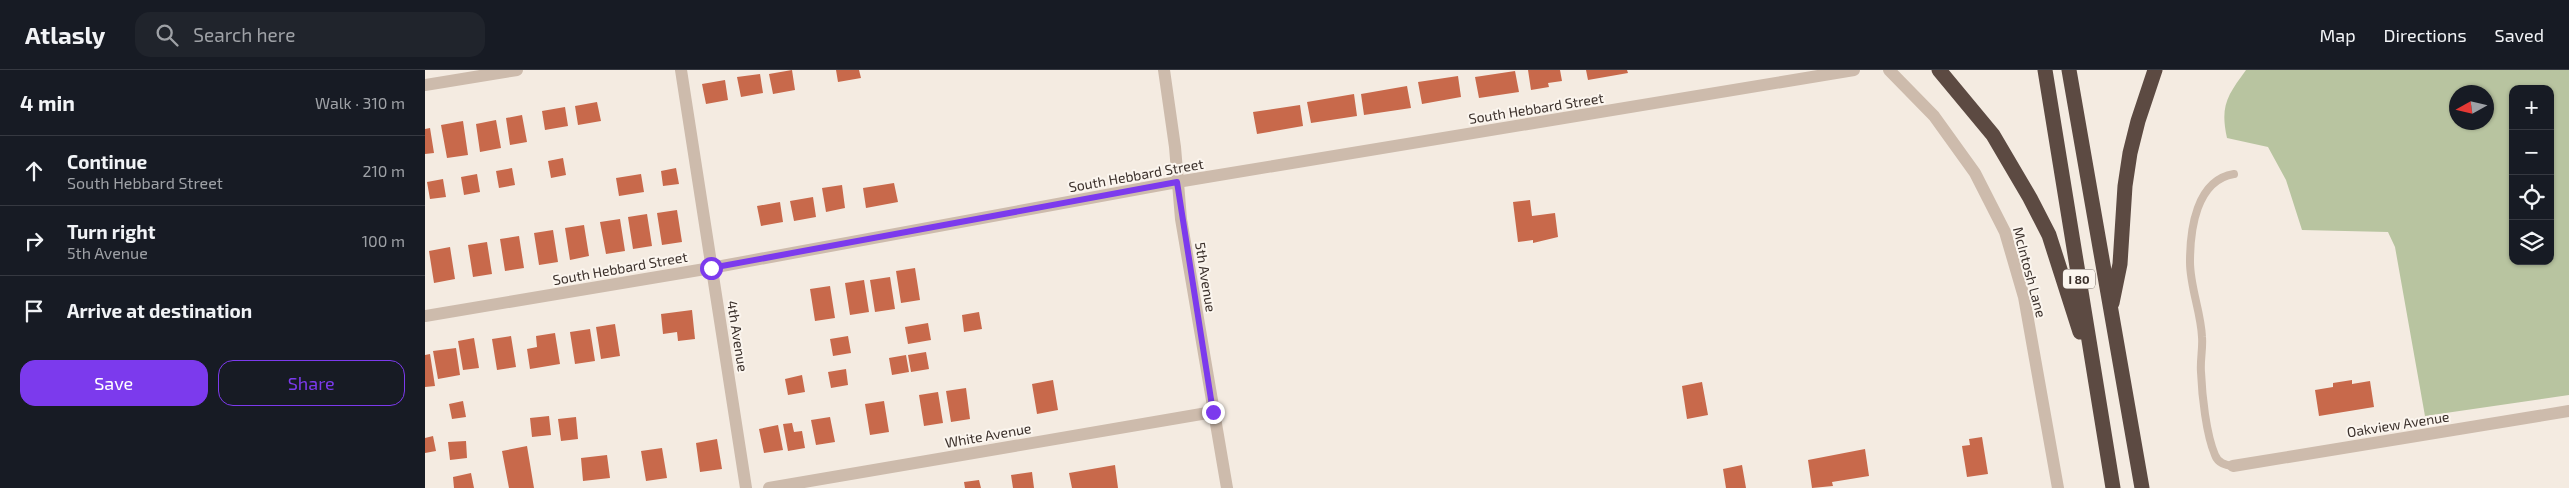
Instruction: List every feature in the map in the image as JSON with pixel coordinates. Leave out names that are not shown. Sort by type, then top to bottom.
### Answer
[{"type":"highway","points":[[1939,70],[1993,135],[2030,198],[2049,236],[2097,389]]},
{"type":"highway","name":"I 80","points":[[2045,70],[2113,488]]},
{"type":"highway","name":"I 80","points":[[2069,70],[2142,488]]},
{"type":"highway","points":[[2110,311],[2120,264],[2125,186],[2131,153],[2138,121],[2155,70]]},
{"type":"street","points":[[425,85],[517,70]]},
{"type":"street","name":"4th Avenue","points":[[681,70],[746,488]]},
{"type":"street","name":"5th Avenue","points":[[1164,70],[1175,147],[1177,182],[1213,412],[1227,488]]},
{"type":"street","name":"South Hebbard Street","points":[[425,316],[711,268],[1177,182],[1854,70]]},
{"type":"street","name":"McIntosh Lane","points":[[1889,70],[1934,116],[1975,173],[2005,232],[2024,297],[2058,488]]},
{"type":"street","name":"Oakview Avenue","points":[[2233,466],[2569,411]]},
{"type":"street","name":"White Avenue","points":[[769,488],[1213,412]]},
{"type":"lane","points":[[2233,466],[2222,464],[2215,457],[2210,439],[2201,371],[2202,337],[2199,308],[2190,263],[2193,223],[2199,204],[2211,186],[2224,176],[2234,174]]},
{"type":"green space","points":[[2246,70],[2569,70],[2569,395],[2425,416],[2395,247],[2388,232],[2302,230],[2286,180],[2268,147],[2227,138],[2224,118],[2230,95]]},
{"type":"building","points":[[792,70],[795,90],[773,94],[769,74]]},
{"type":"building","points":[[836,70],[859,70],[861,78],[838,82]]},
{"type":"building","points":[[1528,70],[1560,70],[1562,81],[1548,83],[1549,87],[1531,90]]},
{"type":"building","points":[[1586,70],[1627,70],[1628,73],[1588,80]]},
{"type":"building","points":[[1515,71],[1519,92],[1479,98],[1475,77]]},
{"type":"building","points":[[760,74],[763,93],[741,97],[737,77]]},
{"type":"building","points":[[1458,76],[1461,97],[1422,104],[1418,82]]},
{"type":"building","points":[[725,80],[728,100],[706,104],[702,84]]},
{"type":"building","points":[[1407,86],[1411,108],[1364,115],[1361,94]]},
{"type":"building","points":[[1354,94],[1357,116],[1311,123],[1307,102]]},
{"type":"building","points":[[597,102],[601,121],[578,125],[575,106]]},
{"type":"building","points":[[1300,105],[1303,126],[1257,134],[1253,112]]},
{"type":"building","points":[[565,107],[568,126],[545,130],[542,111]]},
{"type":"building","points":[[522,115],[527,142],[510,145],[506,118]]},
{"type":"building","points":[[496,120],[501,148],[480,152],[476,124]]},
{"type":"building","points":[[463,121],[468,155],[447,158],[441,125]]},
{"type":"building","points":[[430,128],[434,153],[425,154],[425,129]]},
{"type":"building","points":[[563,158],[566,175],[551,178],[548,161]]},
{"type":"building","points":[[512,168],[515,185],[499,188],[496,171]]},
{"type":"building","points":[[676,168],[679,184],[663,186],[661,171]]},
{"type":"building","points":[[477,174],[480,192],[464,195],[461,177]]},
{"type":"building","points":[[641,174],[644,192],[619,196],[616,178]]},
{"type":"building","points":[[443,179],[446,197],[430,199],[427,182]]},
{"type":"building","points":[[894,183],[898,202],[866,208],[863,188]]},
{"type":"building","points":[[842,185],[845,208],[826,212],[822,188]]},
{"type":"building","points":[[813,197],[816,217],[794,221],[790,201]]},
{"type":"building","points":[[1530,200],[1532,216],[1555,213],[1558,237],[1533,243],[1533,240],[1518,242],[1513,202]]},
{"type":"building","points":[[780,202],[783,222],[761,226],[757,206]]},
{"type":"building","points":[[677,210],[682,242],[662,245],[657,213]]},
{"type":"building","points":[[647,214],[652,246],[633,249],[628,217]]},
{"type":"building","points":[[620,219],[625,251],[606,254],[600,222]]},
{"type":"building","points":[[584,225],[589,256],[570,260],[565,228]]},
{"type":"building","points":[[553,230],[558,262],[539,265],[534,233]]},
{"type":"building","points":[[519,236],[524,268],[505,271],[500,239]]},
{"type":"building","points":[[487,242],[492,274],[473,277],[468,245]]},
{"type":"building","points":[[450,247],[455,279],[434,283],[429,251]]},
{"type":"building","points":[[915,268],[920,300],[901,303],[896,271]]},
{"type":"building","points":[[890,277],[895,309],[875,312],[870,280]]},
{"type":"building","points":[[864,280],[869,312],[850,315],[845,283]]},
{"type":"building","points":[[830,286],[835,318],[815,321],[810,289]]},
{"type":"building","points":[[692,310],[695,339],[678,341],[677,332],[663,334],[661,314]]},
{"type":"building","points":[[979,312],[982,329],[964,332],[962,315]]},
{"type":"building","points":[[928,323],[931,340],[908,344],[905,327]]},
{"type":"building","points":[[615,324],[620,356],[601,359],[596,327]]},
{"type":"building","points":[[590,329],[595,361],[575,364],[570,332]]},
{"type":"building","points":[[555,333],[560,364],[530,369],[527,349],[537,347],[536,336]]},
{"type":"building","points":[[511,336],[516,367],[497,370],[492,339]]},
{"type":"building","points":[[848,336],[851,353],[833,356],[830,339]]},
{"type":"building","points":[[474,338],[479,368],[463,370],[458,341]]},
{"type":"building","points":[[456,348],[460,375],[438,379],[433,351]]},
{"type":"building","points":[[926,352],[929,369],[911,372],[908,355]]},
{"type":"building","points":[[430,354],[435,386],[425,387],[425,355]]},
{"type":"building","points":[[906,355],[909,372],[892,375],[889,358]]},
{"type":"building","points":[[846,369],[848,385],[831,388],[828,372]]},
{"type":"building","points":[[802,375],[805,392],[788,395],[785,379]]},
{"type":"building","points":[[1053,380],[1058,410],[1037,414],[1032,384]]},
{"type":"building","points":[[2352,380],[2352,384],[2370,381],[2374,407],[2319,416],[2315,390],[2333,387],[2333,383]]},
{"type":"building","points":[[1702,382],[1708,415],[1687,419],[1682,386]]},
{"type":"building","points":[[966,388],[970,419],[951,422],[946,391]]},
{"type":"building","points":[[938,392],[943,423],[924,426],[919,395]]},
{"type":"building","points":[[463,401],[466,417],[452,419],[449,404]]},
{"type":"building","points":[[884,401],[889,432],[870,435],[865,404]]},
{"type":"building","points":[[549,416],[551,435],[532,437],[530,418]]},
{"type":"building","points":[[576,417],[578,439],[561,441],[558,419]]},
{"type":"building","points":[[830,417],[835,442],[816,445],[811,420]]},
{"type":"building","points":[[792,423],[794,432],[802,431],[805,448],[788,451],[783,424]]},
{"type":"building","points":[[778,425],[783,450],[764,453],[759,429]]},
{"type":"building","points":[[433,436],[436,451],[425,453],[425,438]]},
{"type":"building","points":[[1982,437],[1988,474],[1967,477],[1962,446],[1970,445],[1969,439]]},
{"type":"building","points":[[717,439],[722,469],[700,472],[696,443]]},
{"type":"building","points":[[466,441],[467,458],[450,460],[448,442]]},
{"type":"building","points":[[527,446],[534,488],[509,488],[502,451]]},
{"type":"building","points":[[662,448],[667,478],[646,481],[641,451]]},
{"type":"building","points":[[1865,449],[1869,476],[1832,482],[1833,486],[1812,488],[1808,460]]},
{"type":"building","points":[[607,455],[610,478],[583,481],[581,458]]},
{"type":"building","points":[[1115,465],[1118,488],[1072,488],[1069,473]]},
{"type":"building","points":[[1742,465],[1746,488],[1726,488],[1723,469]]},
{"type":"building","points":[[1032,472],[1034,488],[1013,488],[1011,475]]},
{"type":"building","points":[[471,473],[474,488],[454,488],[453,477]]},
{"type":"building","points":[[979,480],[981,488],[965,488],[964,482]]},
{"type":"route","points":[[711,268],[1177,182],[1181,219],[1213,412]]}]
